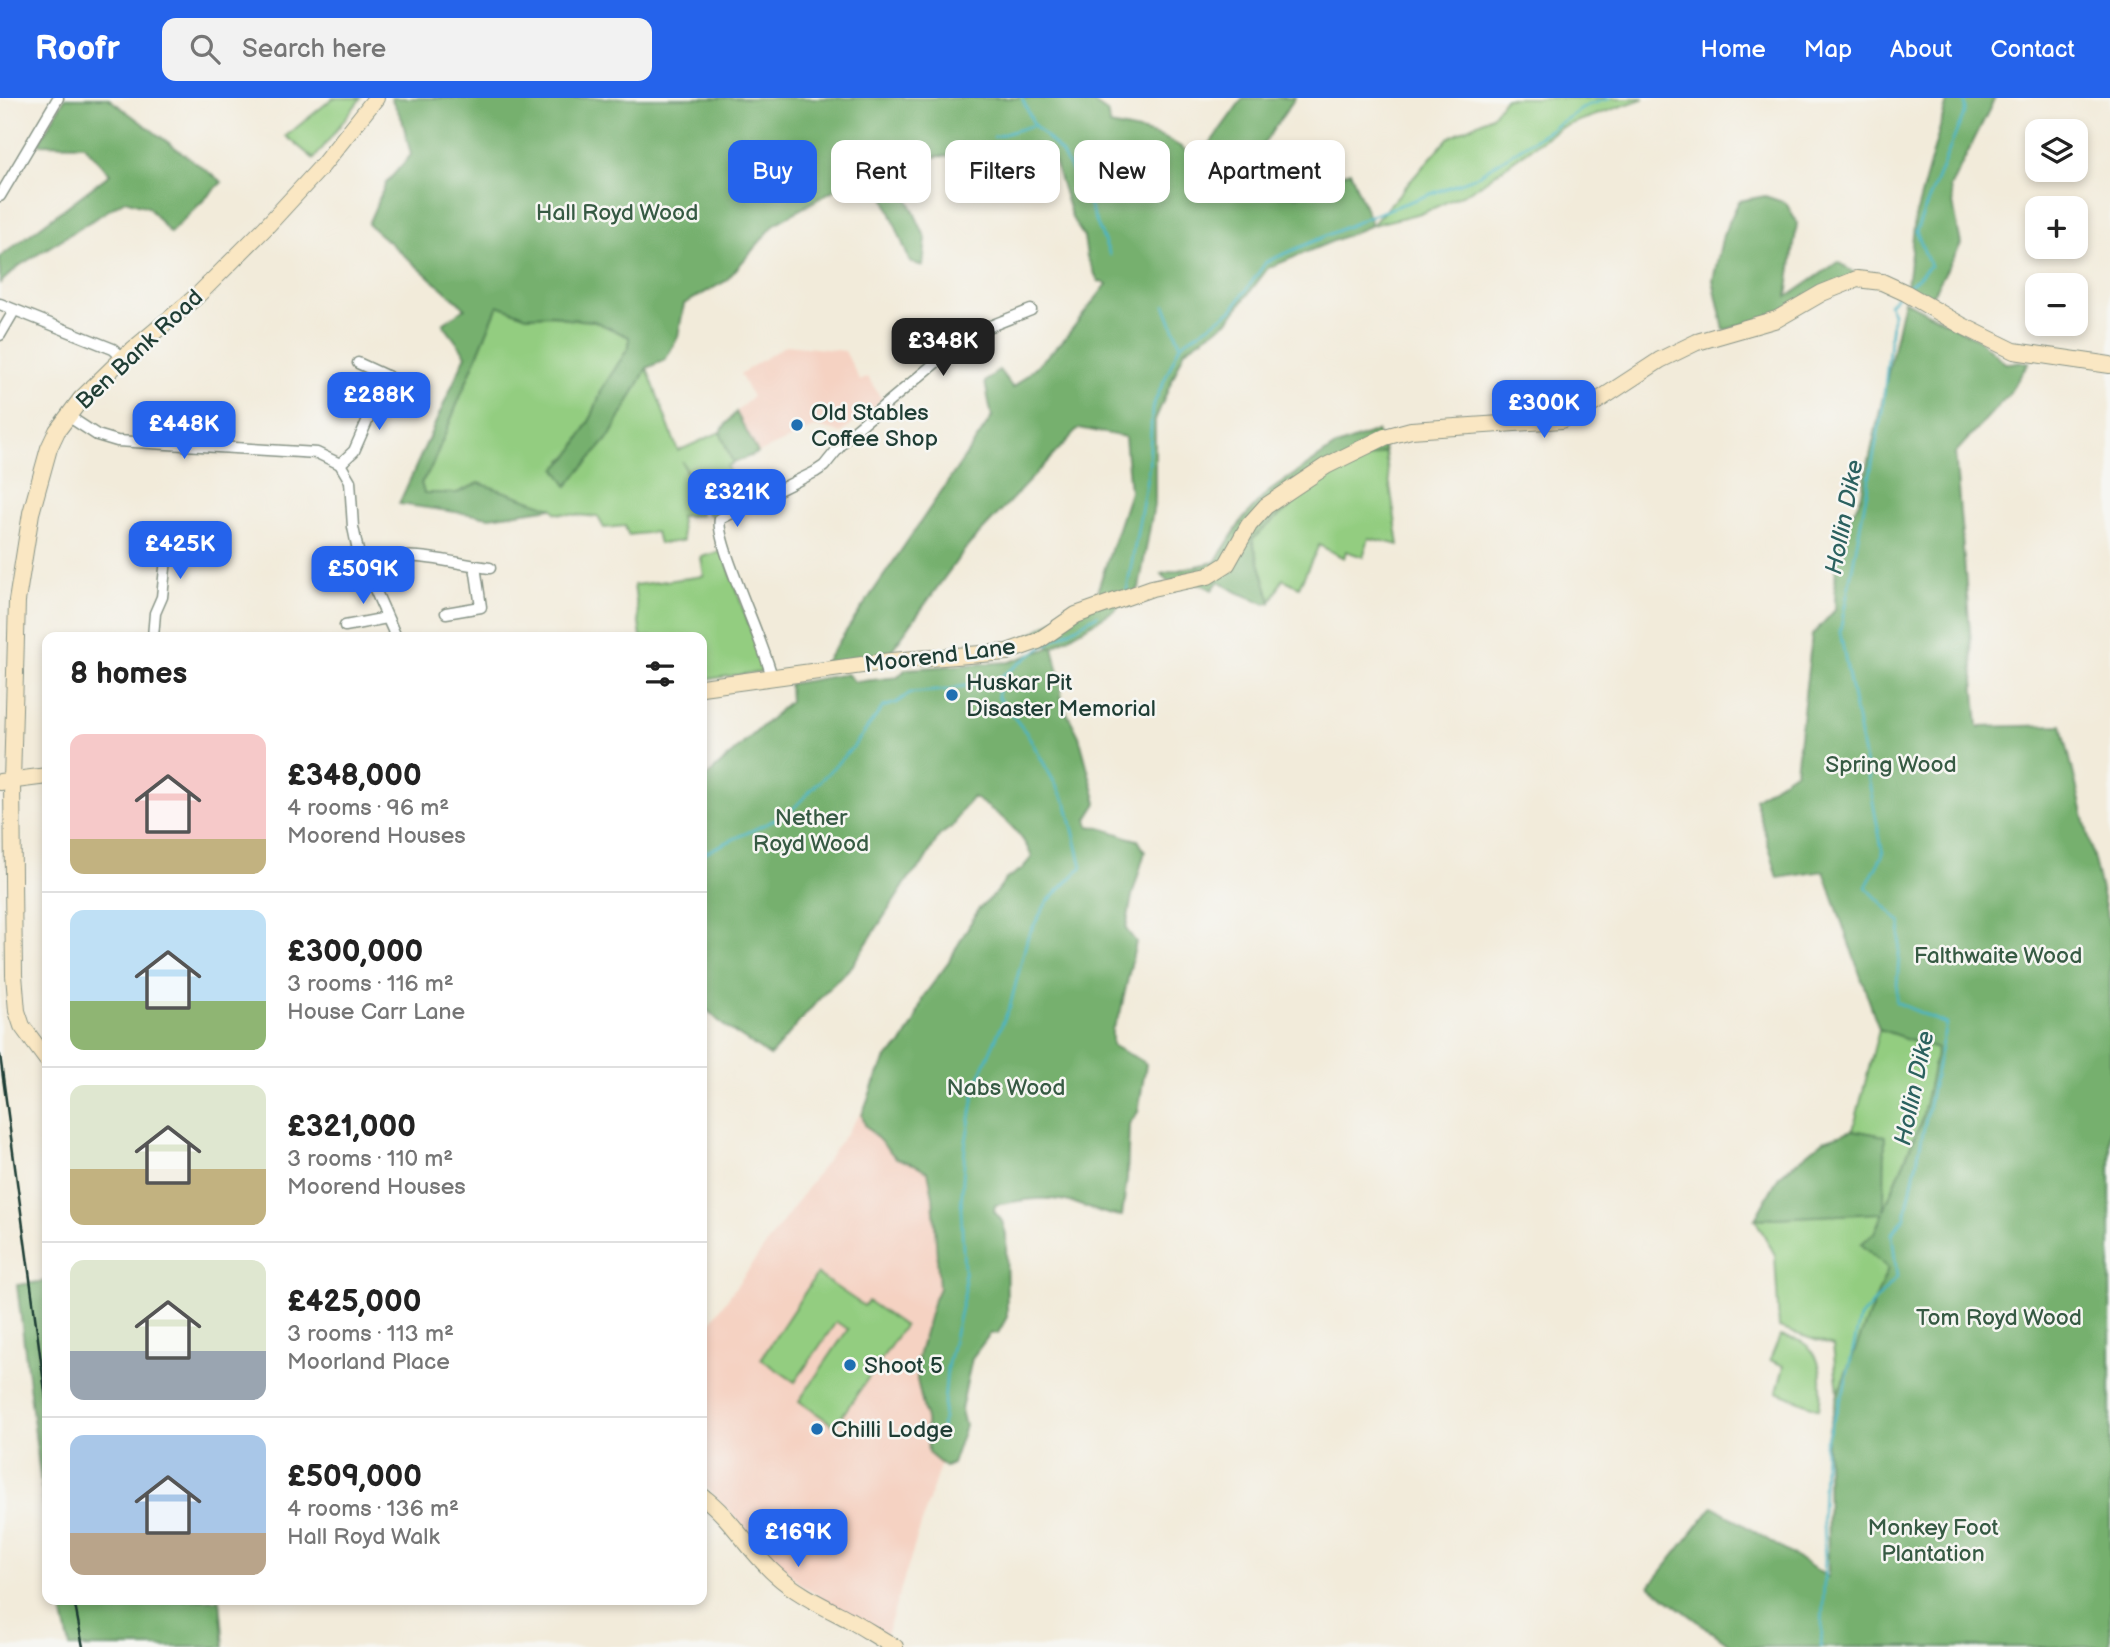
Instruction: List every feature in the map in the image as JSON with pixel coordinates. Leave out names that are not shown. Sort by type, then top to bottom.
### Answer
[{"type":"street","points":[[0,196],[58,98]]},
{"type":"street","name":"Ben Bank Road","points":[[42,1053],[22,1026],[17,1011],[6,781],[17,601],[31,513],[46,458],[57,431],[81,399],[122,358],[197,296],[257,237],[322,166],[376,98]]},
{"type":"street","name":"Moorend Lane","points":[[707,686],[891,661],[1007,652],[1038,641],[1076,615],[1152,588],[1208,576],[1227,564],[1249,524],[1266,506],[1326,466],[1385,437],[1410,430],[1562,420],[1672,354],[1697,342],[1777,319],[1822,293],[1857,279],[1882,282],[2014,351],[2110,365]]},
{"type":"street","points":[[0,304],[113,349],[122,358]]},
{"type":"street","points":[[772,678],[726,550],[720,519],[824,466],[849,435],[970,334],[1031,310]]},
{"type":"street","points":[[0,335],[14,311]]},
{"type":"street","points":[[340,464],[354,451],[391,378],[362,368]]},
{"type":"street","points":[[68,416],[97,435],[117,441],[317,453],[340,464],[350,481],[355,538],[365,568],[394,632]]},
{"type":"street","points":[[150,539],[173,541],[162,597],[155,613],[153,632]]},
{"type":"street","points":[[365,568],[373,563],[405,557],[490,568]]},
{"type":"street","points":[[446,613],[481,607],[475,566]]},
{"type":"street","points":[[345,626],[387,618]]},
{"type":"street","points":[[6,781],[42,777]]},
{"type":"street","points":[[707,1500],[731,1522],[760,1559],[790,1586],[895,1647]]},
{"type":"shaded area","points":[[786,345],[845,351],[860,381],[868,377],[882,400],[841,433],[817,427],[758,453],[736,412],[752,397],[740,374]]},
{"type":"shaded area","points":[[866,1106],[862,1115],[865,1125],[878,1140],[896,1158],[928,1172],[933,1196],[939,1265],[939,1288],[926,1333],[920,1399],[926,1420],[928,1453],[941,1462],[886,1636],[802,1586],[707,1488],[707,1327]]},
{"type":"green space","points":[[65,98],[108,98],[222,182],[170,233],[148,207],[125,200],[19,266],[0,283],[0,257],[110,174],[84,145],[38,144]]},
{"type":"green space","points":[[333,98],[361,98],[314,159],[286,136]]},
{"type":"green space","points":[[391,98],[1087,98],[1107,112],[1110,125],[1146,132],[1168,140],[1074,140],[1074,203],[1170,203],[1170,141],[1184,149],[1184,203],[1345,203],[1345,173],[1350,171],[1372,225],[1268,268],[1227,322],[1185,350],[1155,420],[1155,499],[1139,588],[1113,611],[1053,647],[1062,703],[1079,736],[1097,803],[1087,819],[1089,826],[1138,840],[1145,852],[1126,929],[1136,942],[1120,1014],[1112,1029],[1112,1045],[1146,1064],[1138,1112],[1129,1124],[1127,1178],[1122,1216],[1053,1199],[995,1205],[994,1211],[1002,1221],[1006,1234],[1007,1317],[998,1333],[990,1334],[972,1358],[961,1410],[965,1426],[952,1464],[945,1467],[928,1453],[926,1420],[917,1380],[918,1357],[939,1288],[933,1196],[928,1172],[896,1158],[865,1125],[862,1115],[886,1058],[901,1045],[915,1021],[923,997],[946,966],[978,910],[1006,879],[1022,869],[1032,857],[1015,830],[973,797],[954,825],[939,836],[852,966],[825,992],[770,1056],[723,1025],[707,1010],[707,776],[790,701],[789,684],[847,674],[855,682],[898,677],[906,669],[1009,662],[1052,647],[1026,637],[1096,595],[1130,492],[1125,437],[1079,428],[966,548],[891,651],[823,665],[992,417],[985,382],[999,370],[1013,388],[1061,343],[1107,284],[1098,281],[1087,257],[1084,237],[1072,218],[1060,179],[1060,140],[945,140],[945,156],[931,159],[931,140],[831,140],[831,192],[817,200],[817,140],[728,140],[728,203],[811,203],[775,224],[726,281],[684,304],[678,337],[665,360],[647,368],[610,436],[567,486],[556,469],[571,454],[592,416],[602,389],[629,347],[629,337],[594,321],[554,315],[527,316],[498,305],[431,468],[421,483],[424,493],[457,493],[479,483],[552,508],[490,517],[399,504],[466,355],[443,324],[465,308],[368,224],[386,183],[411,155],[402,119]]},
{"type":"green space","points":[[1243,98],[1295,98],[1266,140],[1213,140]]},
{"type":"green space","points":[[1505,98],[1645,98],[1559,128],[1473,190],[1425,212],[1372,225],[1448,138],[1492,116]]},
{"type":"green space","points":[[1948,98],[1995,98],[1950,188],[1961,244],[1929,301],[1907,286],[1915,218]]},
{"type":"green space","points":[[1765,196],[1786,203],[1797,223],[1787,297],[1838,262],[1857,275],[1775,316],[1724,330],[1713,280],[1723,235],[1739,201]]},
{"type":"green space","points":[[887,203],[910,203],[926,239],[923,266],[910,262]]},
{"type":"green space","points":[[1904,300],[1978,339],[2005,363],[2029,362],[2008,395],[1955,453],[1978,727],[2062,725],[2110,928],[2110,1647],[1733,1647],[1650,1586],[1713,1506],[1828,1577],[1827,1437],[1838,1393],[1888,1268],[1861,1244],[1874,1233],[1883,1213],[1755,1219],[1779,1176],[1824,1140],[1853,1130],[1885,1136],[1884,1210],[1922,1119],[1937,1049],[1879,1029],[1824,871],[1778,878],[1755,799],[1796,771],[1812,635],[1835,610],[1836,545],[1861,497]]},
{"type":"green space","points":[[498,305],[527,316],[554,315],[594,321],[629,336],[629,347],[602,389],[592,416],[571,454],[562,460],[567,485],[610,436],[647,368],[678,451],[720,432],[733,463],[727,466],[741,503],[713,516],[708,514],[682,461],[701,515],[680,516],[683,541],[659,544],[656,532],[628,535],[625,526],[604,528],[598,517],[556,513],[552,508],[479,483],[457,493],[424,493],[421,483],[431,468]]},
{"type":"green space","points":[[736,412],[758,453],[733,463],[720,432]]},
{"type":"green space","points":[[1377,431],[1385,452],[1331,471],[1252,539],[1271,602],[1266,604],[1219,581],[1212,590],[1203,585],[1167,581],[1161,574],[1215,562],[1242,520],[1267,493],[1334,447]]},
{"type":"green space","points":[[1385,452],[1399,545],[1369,538],[1363,557],[1346,551],[1344,558],[1319,545],[1299,587],[1283,579],[1271,602],[1252,539],[1331,471]]},
{"type":"green space","points":[[723,551],[765,671],[707,679],[707,632],[640,632],[634,585],[704,576],[701,557]]},
{"type":"green space","points":[[1879,1029],[1937,1049],[1922,1119],[1883,1212],[1885,1136],[1853,1130]]},
{"type":"green space","points":[[1883,1212],[1874,1233],[1888,1268],[1838,1393],[1833,1346],[1779,1328],[1775,1255],[1755,1219]]},
{"type":"green space","points":[[817,1274],[864,1306],[868,1301],[904,1326],[835,1426],[799,1401],[848,1329],[836,1322],[795,1382],[761,1359]]},
{"type":"green space","points":[[42,1282],[42,1492],[17,1285]]},
{"type":"green space","points":[[1780,1336],[1802,1342],[1815,1355],[1821,1372],[1819,1409],[1777,1392],[1784,1366],[1770,1360]]},
{"type":"green space","points":[[61,1605],[220,1605],[224,1647],[70,1647]]},
{"type":"waterway","points":[[1022,98],[1034,125],[1061,152],[1088,202],[1110,255]]},
{"type":"waterway","points":[[1127,590],[1149,466],[1152,408],[1180,345],[1232,310],[1266,262],[1376,214],[1474,178],[1588,105],[1611,98]]},
{"type":"waterway","name":"Hollin Dike","points":[[1908,287],[1930,266],[1916,231],[1965,111],[1965,98]]},
{"type":"waterway","points":[[994,137],[1034,125]]},
{"type":"waterway","name":"Hollin Dike","points":[[1821,1647],[1825,1561],[1822,1508],[1825,1443],[1844,1390],[1860,1318],[1897,1277],[1892,1233],[1905,1217],[1946,1024],[1896,1002],[1901,923],[1866,887],[1883,854],[1840,632],[1882,412],[1893,313],[1889,304],[1897,296]]},
{"type":"waterway","points":[[1165,305],[1180,344]]},
{"type":"waterway","points":[[707,852],[789,813],[854,746],[883,707],[896,703],[910,693],[947,690],[999,678],[1039,649],[1097,615]]},
{"type":"waterway","points":[[941,1441],[947,1368],[965,1290],[961,1209],[965,1147],[976,1084],[1010,1006],[1028,936],[1047,902],[1082,867],[1067,805],[1028,735],[998,697],[999,678]]},
{"type":"railway","points":[[0,1055],[42,1369]]},
{"type":"railway","points":[[75,1605],[83,1647]]},
{"type":"place","name":"Old Stables Coffee Shop","points":[[797,425]]},
{"type":"place","name":"Huskar Pit Disaster Memorial","points":[[952,695]]},
{"type":"place","name":"Shoot 5","points":[[850,1365]]},
{"type":"place","name":"Chilli Lodge","points":[[817,1429]]},
{"type":"park label","name":"Hall Royd Wood","points":[[617,212]]},
{"type":"park label","name":"Spring Wood","points":[[1891,764]]},
{"type":"park label","name":"Nether Royd Wood","points":[[811,830]]},
{"type":"park label","name":"Falthwaite Wood","points":[[1998,955]]},
{"type":"park label","name":"Nabs Wood","points":[[1006,1087]]},
{"type":"park label","name":"Tom Royd Wood","points":[[1999,1317]]},
{"type":"park label","name":"Monkey Foot Plantation","points":[[1933,1540]]}]
